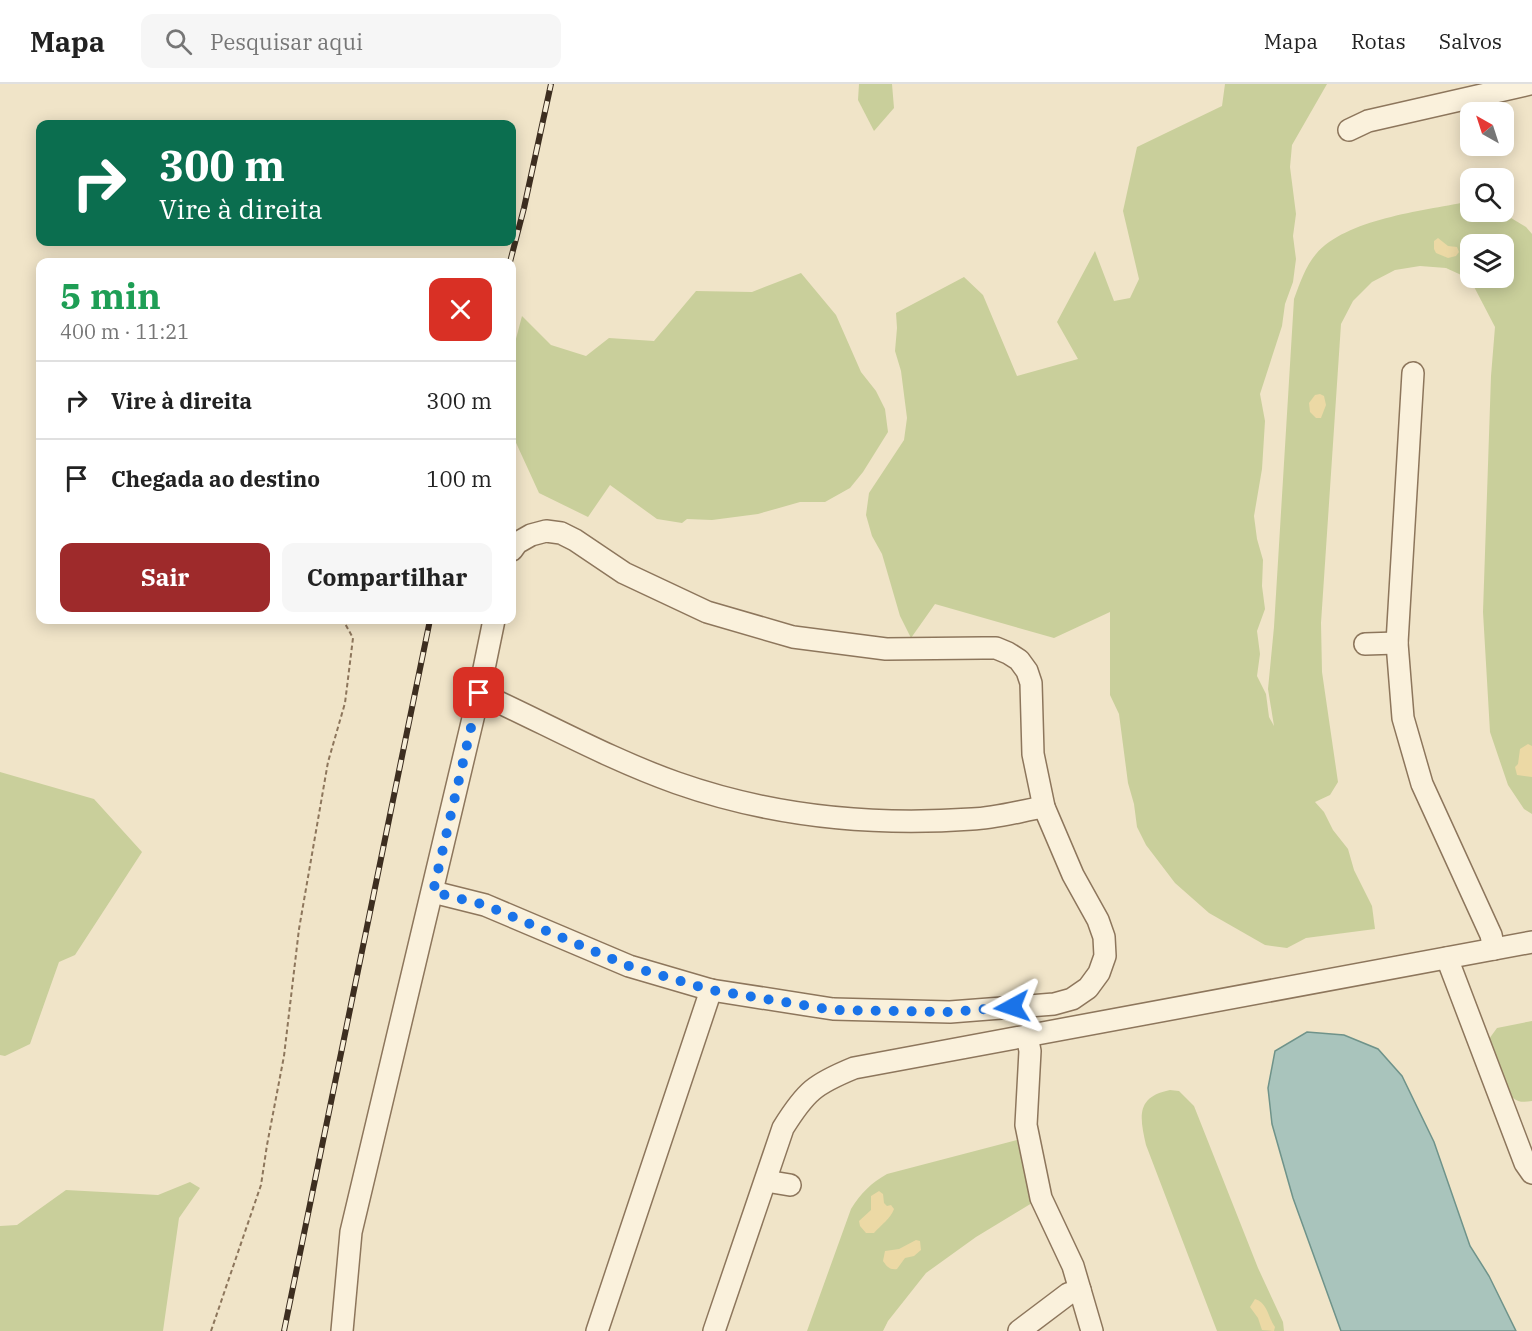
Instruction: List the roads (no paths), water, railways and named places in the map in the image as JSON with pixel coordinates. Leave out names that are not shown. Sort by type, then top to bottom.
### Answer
[{"type":"street","points":[[1349,130],[1368,121],[1517,85]]},
{"type":"street","points":[[1413,373],[1396,643],[1403,718],[1422,783],[1491,934],[1494,949]]},
{"type":"street","points":[[433,892],[485,905],[629,966],[711,990],[833,1010],[950,1012],[1054,1004],[1072,999],[1088,988],[1099,973],[1105,956],[1104,937],[1098,920],[1072,875],[1044,807],[1034,754],[1031,683],[1027,671],[1019,660],[1008,652],[996,648],[885,649],[793,637],[707,612],[624,573],[576,540],[561,533],[546,531],[531,535],[516,544]]},
{"type":"street","points":[[342,1331],[351,1232],[433,892],[493,624]]},
{"type":"street","points":[[1365,644],[1396,643]]},
{"type":"street","points":[[479,693],[612,756],[678,783],[756,806],[872,821],[974,819],[1044,807]]},
{"type":"street","points":[[714,1331],[783,1128],[800,1100],[825,1080],[854,1068],[1532,942]]},
{"type":"street","points":[[1447,958],[1525,1163],[1532,1173]]},
{"type":"street","points":[[597,1331],[711,990]]},
{"type":"street","points":[[1026,1036],[1030,1051],[1026,1125],[1041,1198],[1073,1266],[1092,1331]]},
{"type":"street","points":[[766,1181],[790,1185]]},
{"type":"street","points":[[1018,1331],[1068,1294],[1080,1290]]},
{"type":"water","points":[[1307,1032],[1344,1035],[1378,1049],[1402,1076],[1434,1142],[1470,1246],[1489,1276],[1516,1331],[1341,1331],[1293,1198],[1272,1124],[1268,1088],[1275,1051]]},
{"type":"railway","points":[[516,239],[551,84]]},
{"type":"railway","points":[[511,258],[514,246]]},
{"type":"railway","points":[[284,1331],[429,624]]}]
